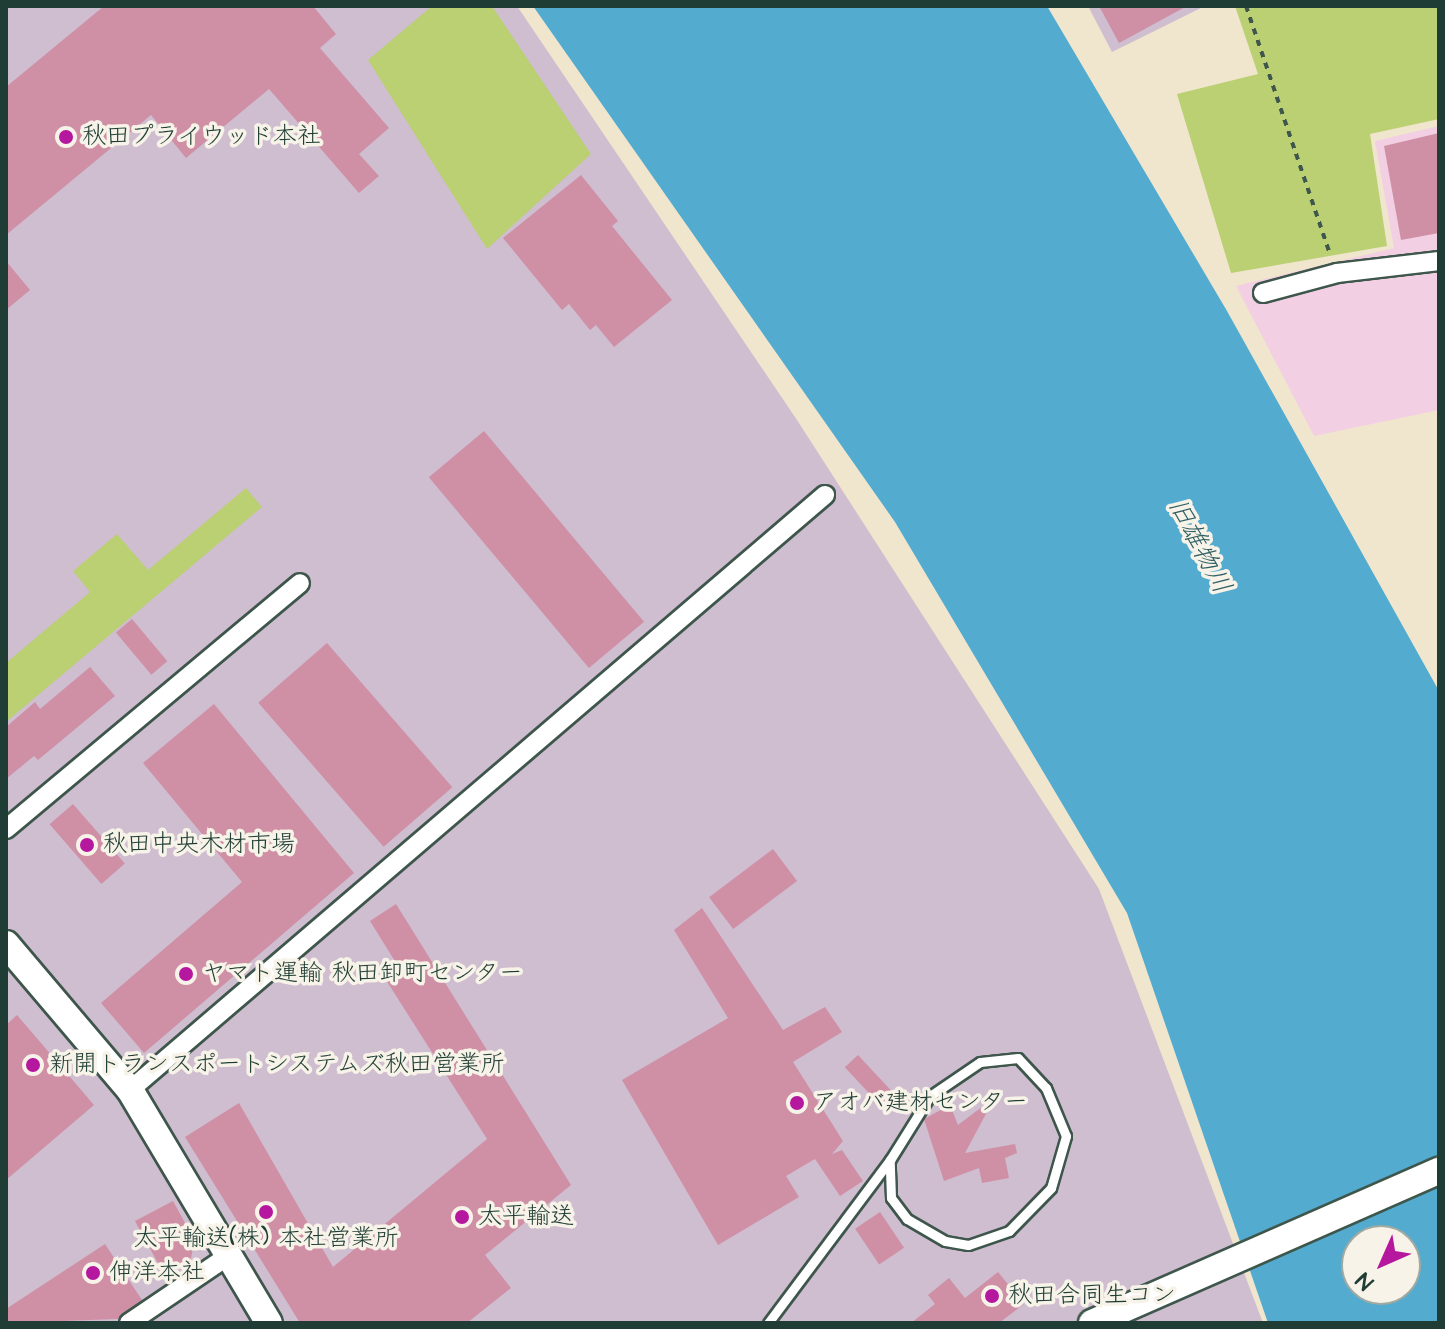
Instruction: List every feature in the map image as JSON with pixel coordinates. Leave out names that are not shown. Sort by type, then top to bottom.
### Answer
[{"type":"street","points":[[1263,293],[1337,273],[1439,261]]},
{"type":"street","points":[[130,1090],[825,495]]},
{"type":"street","points":[[6,829],[300,583]]},
{"type":"street","points":[[6,944],[130,1090],[269,1323]]},
{"type":"street","points":[[1092,1323],[1439,1171]]},
{"type":"street","points":[[129,1323],[228,1256]]},
{"type":"lane","points":[[768,1323],[890,1160],[930,1096],[980,1062],[1018,1058],[1046,1088],[1066,1136],[1051,1188],[1009,1231],[968,1245],[945,1241],[907,1219],[891,1198],[890,1160]]},
{"type":"path","points":[[1246,6],[1337,273]]},
{"type":"shaded area","points":[[6,6],[517,6],[797,420],[1099,889],[1263,1323],[6,1323]]},
{"type":"shaded area","points":[[1088,6],[1205,6],[1112,52]]},
{"type":"shaded area","points":[[1439,126],[1439,410],[1314,436],[1236,286],[1394,248],[1375,141]]},
{"type":"green space","points":[[432,6],[492,6],[591,154],[487,249],[368,60]]},
{"type":"green space","points":[[1235,6],[1439,6],[1439,119],[1370,134],[1387,246],[1231,273],[1177,94],[1258,74]]},
{"type":"green space","points":[[246,488],[262,507],[6,722],[6,663],[90,592],[73,571],[117,534],[148,570]]},
{"type":"water","name":"旧雄物川","points":[[533,6],[1047,6],[1227,311],[1439,691],[1439,1323],[1268,1323],[1127,913],[895,522]]},
{"type":"building","name":"秋田プライウッド本社","points":[[104,6],[313,6],[336,34],[320,48],[389,128],[359,154],[379,176],[359,193],[269,89],[186,158],[151,115],[6,235],[6,87]]},
{"type":"building","points":[[1099,6],[1187,6],[1119,43]]},
{"type":"building","points":[[1439,133],[1439,233],[1401,240],[1384,146]]},
{"type":"building","points":[[581,175],[618,221],[612,226],[672,300],[614,347],[596,325],[590,330],[569,304],[562,310],[503,238]]},
{"type":"building","points":[[6,261],[30,290],[6,310]]},
{"type":"building","points":[[484,431],[644,622],[589,668],[429,477]]},
{"type":"building","points":[[132,619],[167,661],[151,675],[116,632]]},
{"type":"building","points":[[327,643],[452,787],[384,847],[258,703]]},
{"type":"building","points":[[90,667],[115,696],[38,760],[34,756],[6,779],[6,727],[35,702],[40,709]]},
{"type":"building","points":[[214,704],[354,873],[144,1053],[101,1003],[242,882],[143,763]]},
{"type":"building","name":"秋田中央木材市場","points":[[73,804],[125,864],[101,884],[50,824]]},
{"type":"building","points":[[773,849],[797,881],[733,929],[709,897]]},
{"type":"building","points":[[396,904],[571,1185],[485,1255],[511,1288],[467,1323],[300,1323],[185,1137],[239,1103],[333,1267],[487,1139],[386,980],[401,971],[370,921]]},
{"type":"building","points":[[702,908],[783,1030],[825,1007],[842,1032],[793,1062],[843,1141],[832,1154],[842,1150],[863,1181],[840,1196],[815,1159],[786,1176],[799,1197],[718,1245],[622,1080],[728,1018],[674,930]]},
{"type":"building","name":"新開トランスポートシステムズ秋田営業所","points":[[17,1015],[94,1105],[6,1180],[6,1025]]},
{"type":"building","points":[[858,1055],[895,1094],[882,1107],[845,1067]]},
{"type":"building","points":[[995,1097],[965,1153],[1015,1144],[1017,1153],[1005,1158],[1009,1178],[982,1183],[979,1168],[944,1181],[924,1119],[950,1105],[958,1125]]},
{"type":"building","points":[[173,1201],[195,1241],[190,1262],[165,1276],[135,1221]]},
{"type":"building","points":[[880,1212],[904,1248],[879,1264],[855,1229]]},
{"type":"building","name":"伸洋本社","points":[[105,1244],[142,1300],[118,1319],[6,1323],[6,1309]]},
{"type":"building","name":"秋田合同生コン","points":[[998,1272],[1024,1304],[999,1323],[911,1323],[935,1304],[928,1295],[949,1278],[965,1298]]},
{"type":"place","name":"秋田プライウッド本社","points":[[66,137]]},
{"type":"place","name":"秋田中央木材市場","points":[[87,845]]},
{"type":"place","name":"ヤマト運輸 秋田卸町センター","points":[[186,974]]},
{"type":"place","name":"新開トランスポートシステムズ秋田営業所","points":[[33,1065]]},
{"type":"place","name":"アオバ建材センター","points":[[797,1103]]},
{"type":"place","name":"太平輸送(株) 本社営業所","points":[[266,1212]]},
{"type":"place","name":"太平輸送","points":[[462,1217]]},
{"type":"place","name":"伸洋本社","points":[[93,1273]]},
{"type":"place","name":"秋田合同生コン","points":[[992,1296]]}]
